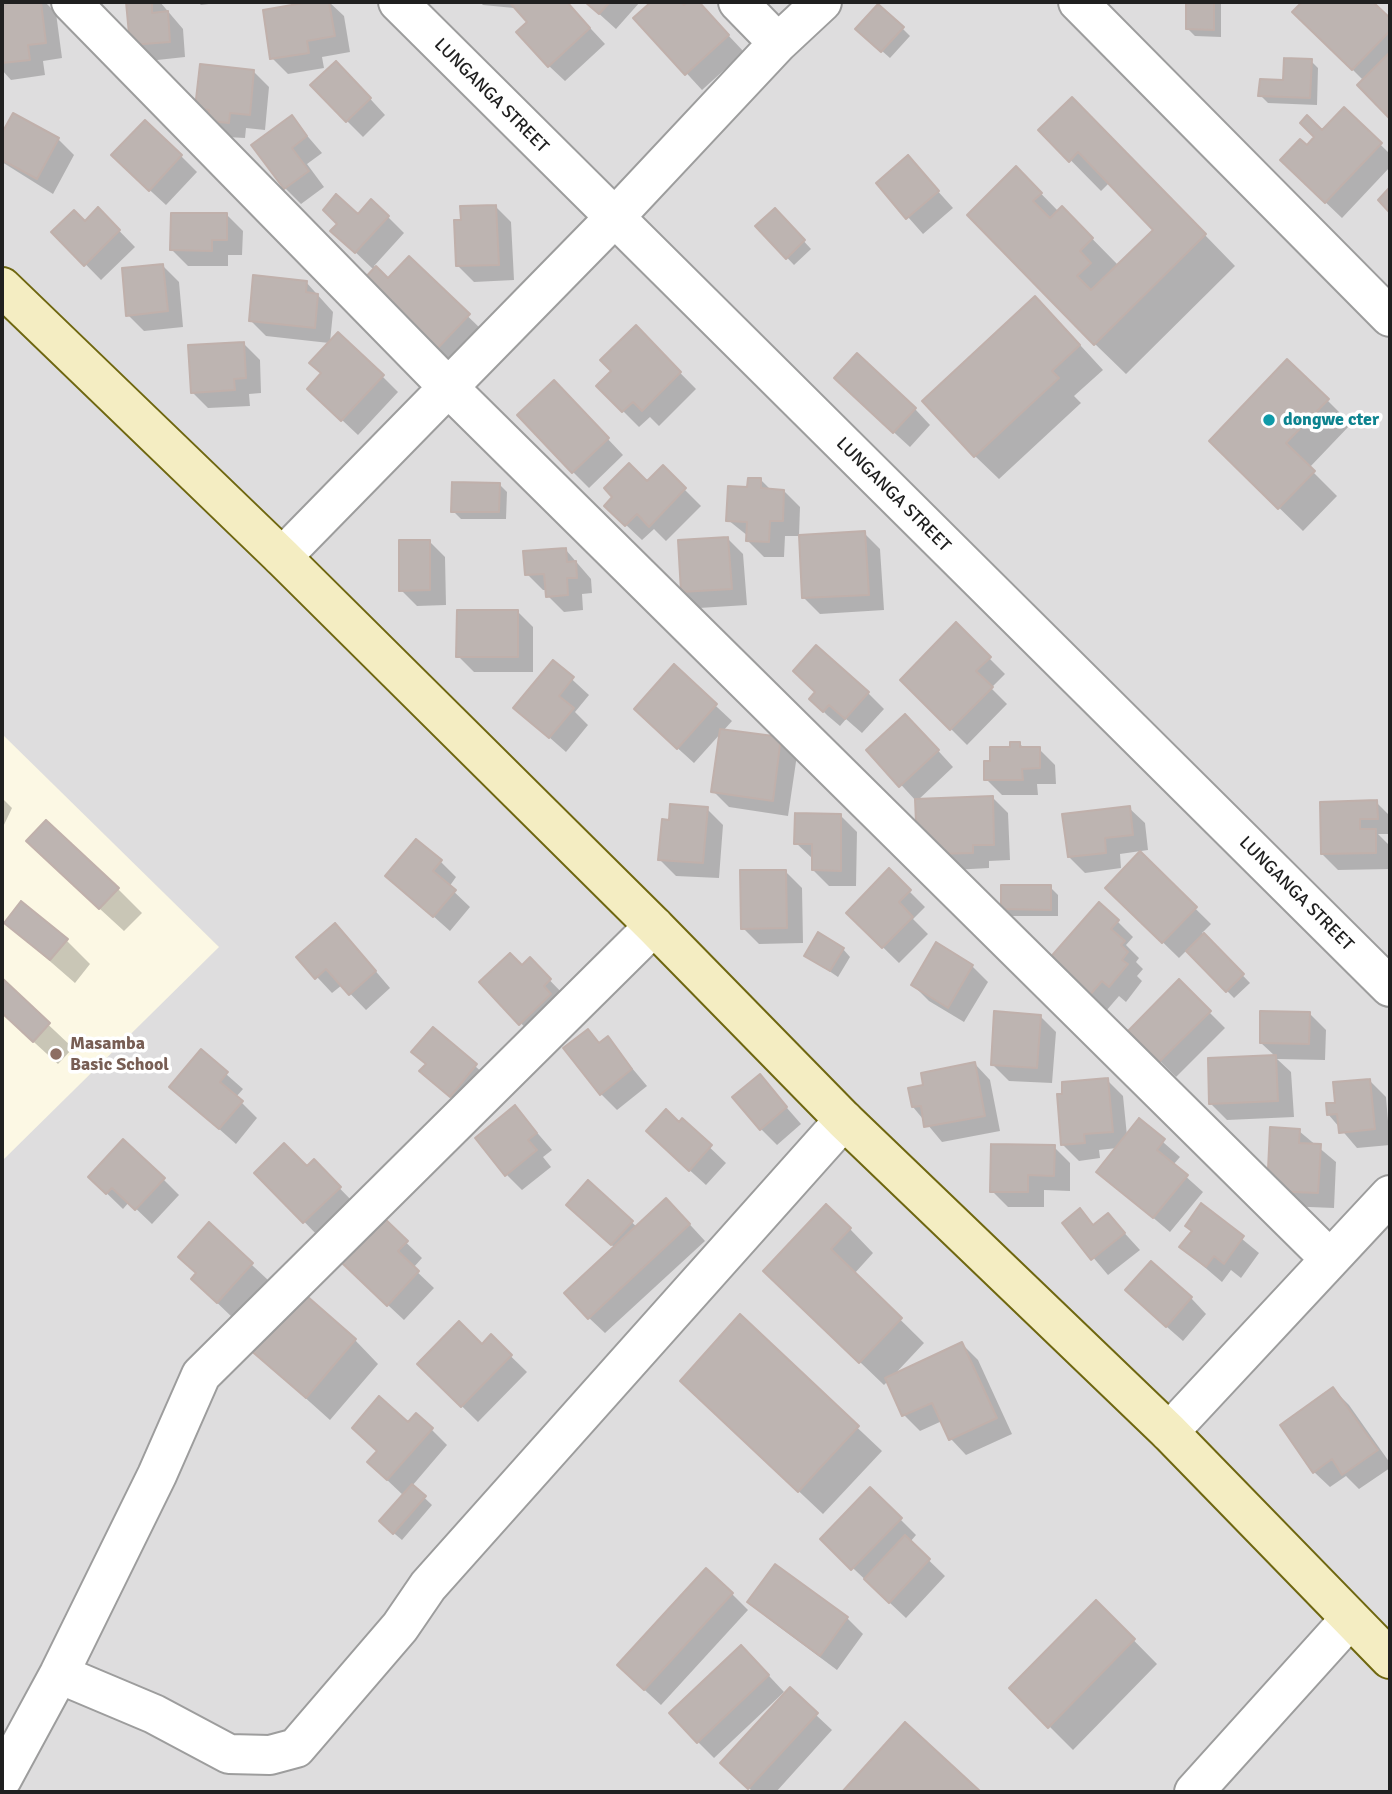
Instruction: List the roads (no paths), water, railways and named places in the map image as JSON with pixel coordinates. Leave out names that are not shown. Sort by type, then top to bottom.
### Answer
[{"type":"street","points":[[71,2],[447,386],[1330,1259]]},
{"type":"street","name":"LUNGANGA STREET","points":[[398,2],[613,219],[1390,987]]},
{"type":"street","points":[[738,2],[778,43]]},
{"type":"street","points":[[282,557],[613,219],[778,43],[822,2]]},
{"type":"street","points":[[1078,2],[1390,317]]},
{"type":"street","points":[[2,287],[282,557],[654,926],[844,1120],[1169,1432],[1390,1659]]},
{"type":"street","points":[[2,1779],[59,1674],[157,1475],[201,1375],[654,926]]},
{"type":"street","points":[[59,1674],[154,1714],[229,1754],[270,1755],[296,1748],[400,1627],[428,1586],[844,1120]]},
{"type":"street","points":[[1169,1432],[1390,1195]]},
{"type":"street","points":[[1195,1792],[1350,1619]]},
{"type":"place","name":"dongwe cter","points":[[1269,420]]},
{"type":"place","name":"Masamba Basic School","points":[[56,1054]]}]
